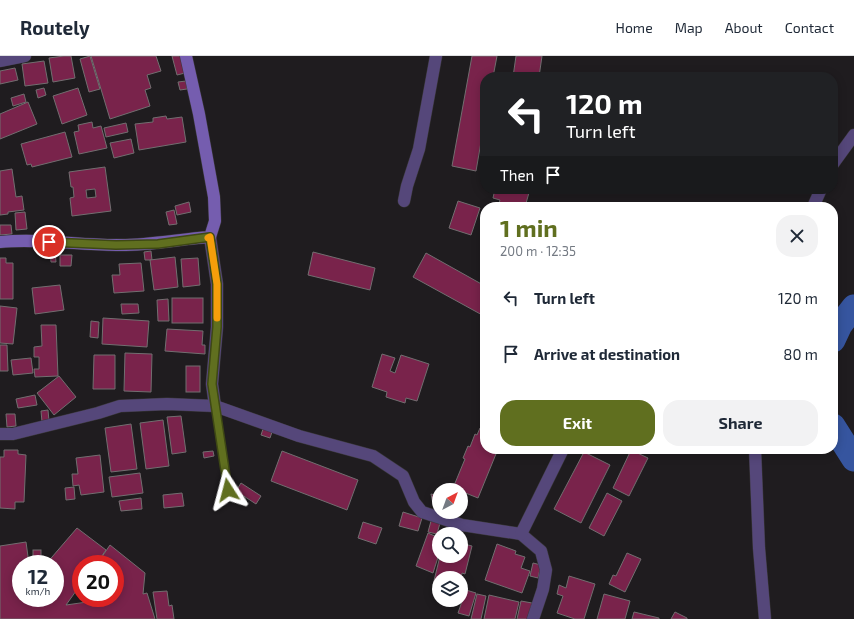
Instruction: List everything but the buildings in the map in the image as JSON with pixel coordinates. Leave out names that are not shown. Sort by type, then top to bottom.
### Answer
[{"type":"street","points":[[0,61],[25,56]]},
{"type":"street","points":[[186,56],[199,114],[214,197],[215,221],[210,237],[217,284],[217,327],[212,384],[215,406]]},
{"type":"street","points":[[404,201],[419,148],[436,56]]},
{"type":"street","points":[[838,157],[854,135]]},
{"type":"street","points":[[0,242],[22,240],[116,245],[158,244],[210,237]]},
{"type":"street","points":[[0,434],[13,434],[98,413],[120,406],[168,404],[215,406],[299,436],[373,456],[403,476],[414,502],[422,512],[462,524],[521,534],[541,551],[546,570],[533,619]]},
{"type":"street","points":[[521,534],[561,454]]},
{"type":"street","points":[[755,454],[759,548],[765,619]]},
{"type":"lane","points":[[215,406],[228,490]]},
{"type":"waterway","points":[[838,329],[854,307]]},
{"type":"waterway","points":[[838,434],[854,459]]},
{"type":"slow traffic","points":[[208,238],[210,237],[217,284],[217,318]]},
{"type":"route","points":[[49,242],[116,245],[158,244],[210,237],[217,284],[217,327],[212,384],[228,490]]}]
